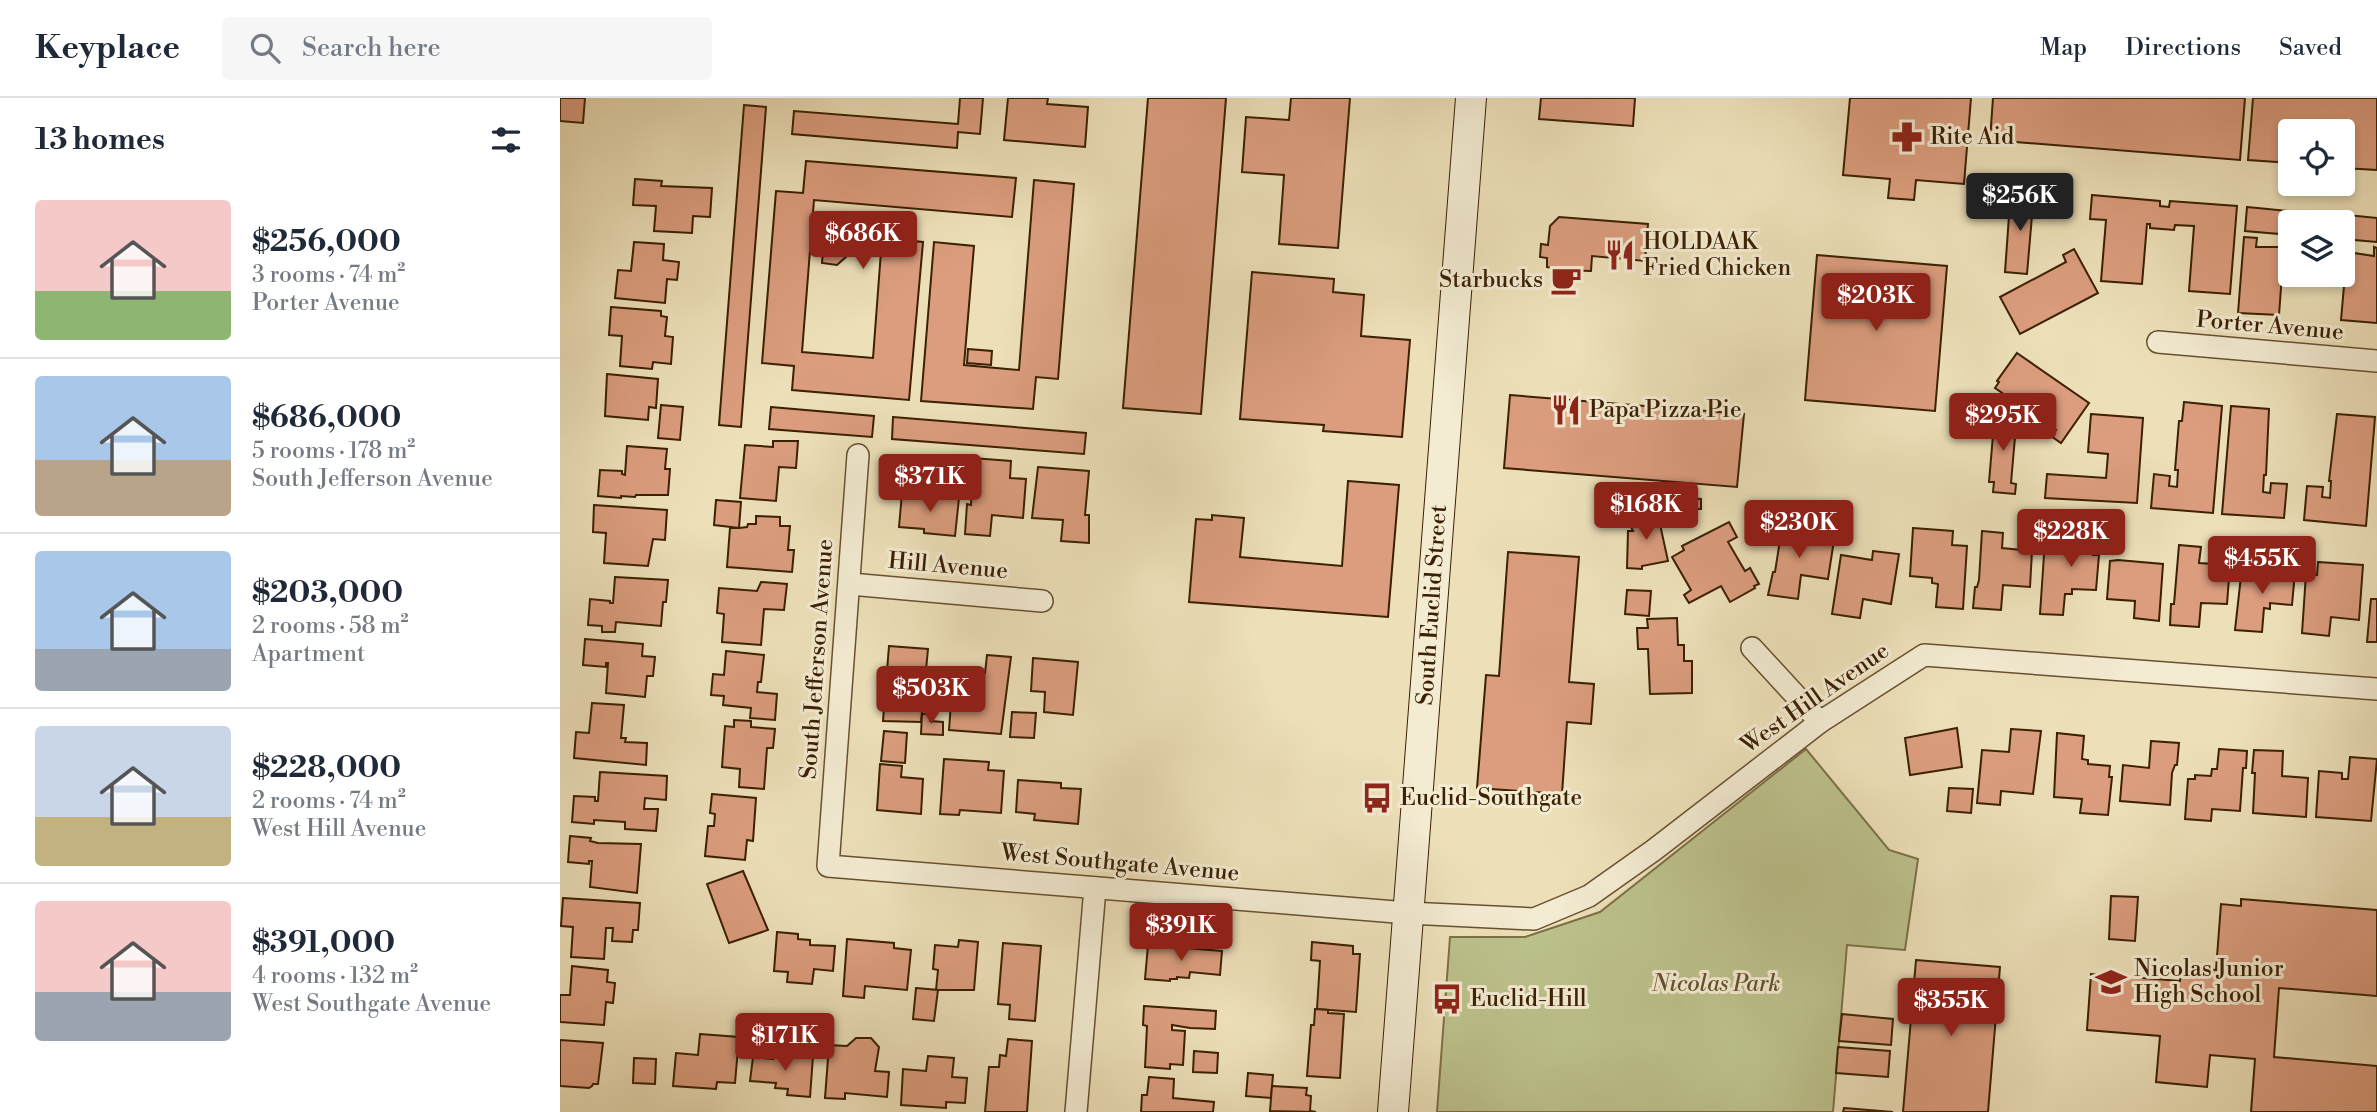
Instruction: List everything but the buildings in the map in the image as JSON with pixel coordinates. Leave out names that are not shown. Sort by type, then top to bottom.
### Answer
[{"type":"main road","name":"South Euclid Street","points":[[1393,1112],[1471,98]]},
{"type":"street","name":"Porter Avenue","points":[[2158,342],[2377,361]]},
{"type":"street","name":"South Jefferson Avenue","points":[[828,866],[858,455]]},
{"type":"street","name":"Hill Avenue","points":[[850,584],[1042,601]]},
{"type":"street","points":[[1752,648],[1820,722]]},
{"type":"street","name":"West Hill Avenue","points":[[1408,913],[1534,919],[1589,896],[1654,850],[1820,722],[1924,655],[2377,688]]},
{"type":"street","name":"West Southgate Avenue","points":[[828,866],[1408,913]]},
{"type":"street","points":[[1076,1112],[1095,888]]},
{"type":"green space","name":"Nicolas Park","points":[[1806,749],[1889,850],[1918,859],[1905,950],[1847,945],[1833,1112],[1437,1112],[1450,937],[1525,937],[1600,912]]},
{"type":"place","name":"Rite Aid","points":[[1907,137]]},
{"type":"place","name":"HOLDAAK Fried Chicken","points":[[1620,255]]},
{"type":"place","name":"Starbucks","points":[[1566,280]]},
{"type":"place","name":"Papa Pizza Pie","points":[[1566,410]]},
{"type":"place","name":"Euclid-Southgate","points":[[1377,798]]},
{"type":"place","name":"Nicolas Junior High School","points":[[2111,982]]},
{"type":"place","name":"Euclid-Hill","points":[[1447,999]]}]
